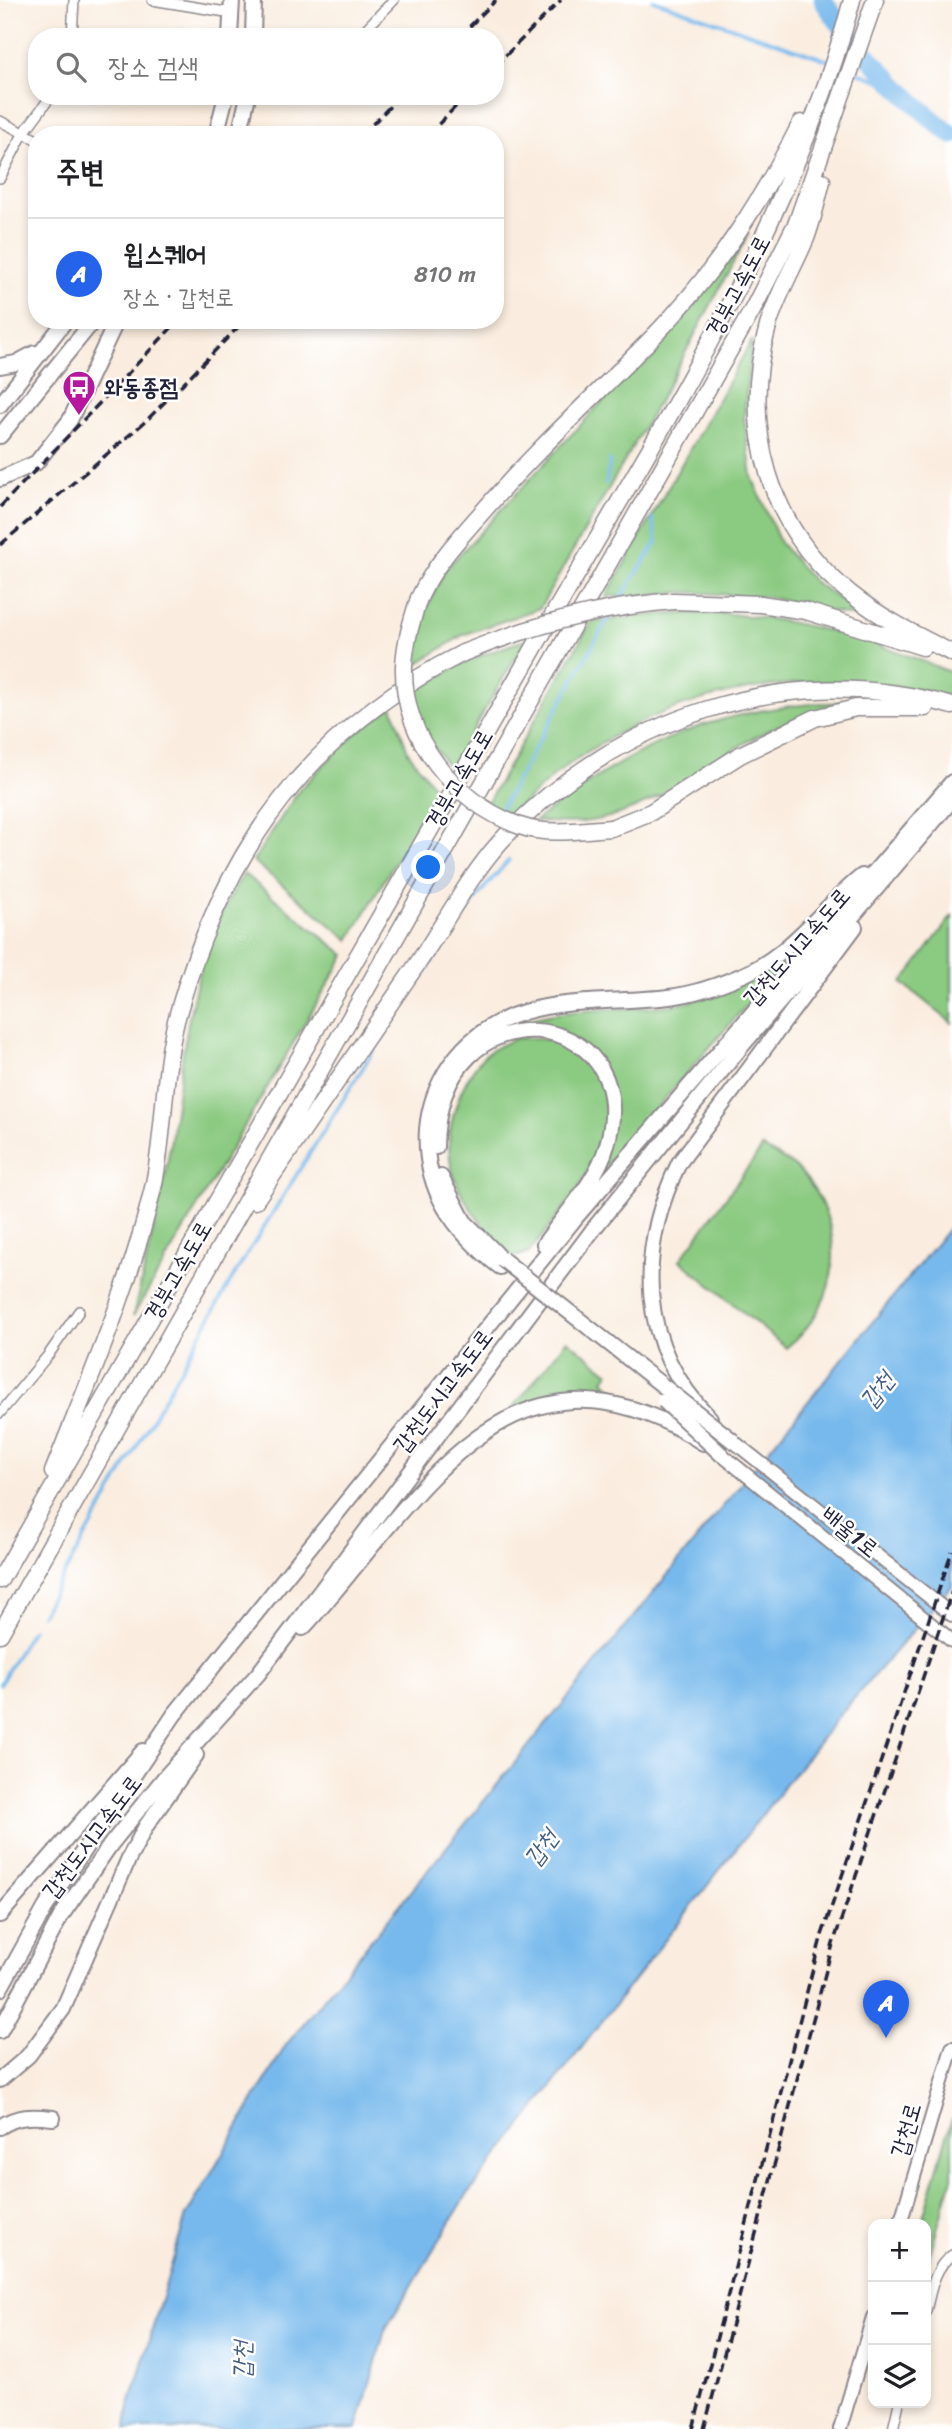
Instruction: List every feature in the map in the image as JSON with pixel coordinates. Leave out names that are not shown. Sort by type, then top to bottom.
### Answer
[{"type":"highway","name":"경부고속도로","points":[[0,1634],[190,1295],[641,510],[752,309],[796,222],[851,76],[875,0]]},
{"type":"highway","name":"경부고속도로","points":[[0,1580],[672,410],[783,191],[831,69],[849,8]]},
{"type":"highway","points":[[831,69],[774,176],[728,249],[655,334],[506,485],[431,573],[419,598],[406,645],[404,667],[407,699],[417,730],[451,785],[480,806],[522,827],[561,831],[611,828],[651,812],[740,755],[815,718],[856,708],[952,708]]},
{"type":"highway","points":[[851,76],[807,236],[777,301],[757,375],[756,415],[764,462],[777,503],[794,535],[821,568],[852,595],[952,655]]},
{"type":"highway","points":[[31,1526],[123,1296],[153,1186],[178,1012],[210,920],[229,881],[279,799],[324,749],[406,684],[463,653],[564,618],[640,603],[674,601],[761,604],[806,611],[952,655]]},
{"type":"highway","points":[[190,1295],[439,932],[472,876],[529,813],[590,762],[643,732],[711,708],[764,695],[813,690],[866,691],[905,695],[952,708]]},
{"type":"main road","points":[[253,28],[254,0]]},
{"type":"main road","points":[[231,28],[232,6]]},
{"type":"main road","points":[[218,126],[224,105]]},
{"type":"main road","points":[[241,126],[246,105]]},
{"type":"main road","points":[[0,405],[58,329]]},
{"type":"main road","points":[[0,436],[87,329]]},
{"type":"main road","points":[[0,479],[36,463],[70,420],[113,329]]},
{"type":"main road","points":[[0,366],[28,359],[44,346]]},
{"type":"main road","name":"갑천도시고속도로","points":[[0,1989],[52,1898],[174,1715],[456,1370],[577,1216],[952,782]]},
{"type":"main road","name":"갑천도시고속도로","points":[[0,2031],[61,1916],[104,1854],[165,1777],[258,1674],[595,1227],[741,1047],[952,800]]},
{"type":"main road","points":[[733,1441],[704,1412],[674,1372],[655,1328],[649,1282],[650,1247],[663,1194],[679,1163],[924,834]]},
{"type":"main road","points":[[733,1441],[458,1230],[438,1197],[427,1158],[428,1117],[447,1069],[473,1037],[491,1024],[531,1009],[692,993],[747,974],[782,950],[845,890],[890,853]]},
{"type":"main road","points":[[456,1370],[586,1184],[606,1149],[612,1123],[613,1101],[606,1079],[591,1058],[571,1041],[534,1029],[495,1037],[466,1059],[442,1103],[436,1136],[439,1171],[453,1204],[501,1263],[678,1413],[722,1455]]},
{"type":"main road","points":[[258,1674],[305,1626],[426,1482],[478,1435],[502,1421],[540,1408],[599,1403],[626,1407],[659,1418],[722,1455]]},
{"type":"main road","name":"배울1로","points":[[733,1441],[952,1615]]},
{"type":"main road","name":"배울1로","points":[[722,1455],[952,1641]]},
{"type":"main road","points":[[0,1915],[174,1715]]},
{"type":"main road","points":[[0,2080],[28,2056],[63,2009],[146,1825],[220,1718]]},
{"type":"main road","name":"갑천로","points":[[901,2219],[952,2048]]},
{"type":"main road","points":[[0,2127],[8,2121],[27,2116],[53,2118]]},
{"type":"main road","points":[[841,2429],[868,2334]]},
{"type":"street","points":[[72,28],[74,0]]},
{"type":"street","points":[[152,0],[232,6]]},
{"type":"street","points":[[367,28],[394,0]]},
{"type":"street","points":[[29,126],[44,105]]},
{"type":"street","points":[[0,121],[28,136]]},
{"type":"street","points":[[0,178],[28,127]]},
{"type":"street","points":[[0,1413],[49,1354],[79,1311]]},
{"type":"street","points":[[931,2293],[943,2261],[952,2255]]},
{"type":"street","points":[[892,2429],[898,2408]]},
{"type":"green space","points":[[749,233],[667,387],[540,608],[463,635],[414,666],[420,622],[445,570],[713,283]]},
{"type":"green space","points":[[752,340],[744,417],[752,477],[780,543],[812,580],[869,620],[767,597],[685,592],[606,597]]},
{"type":"green space","points":[[704,613],[758,617],[871,643],[952,673],[952,698],[903,688],[854,683],[804,683],[754,688],[706,699],[659,715],[613,736],[563,769],[511,815],[486,805],[591,622],[660,614]]},
{"type":"green space","points":[[526,639],[450,770],[421,727],[413,692],[467,661]]},
{"type":"green space","points":[[849,702],[778,726],[738,747],[665,793],[626,812],[584,822],[535,821],[609,770],[681,733],[719,720],[759,711]]},
{"type":"green space","points":[[392,706],[408,752],[437,791],[349,940],[253,861],[300,789],[354,735]]},
{"type":"green space","points":[[244,874],[345,955],[133,1316],[163,1184],[183,1052],[198,978],[224,907]]},
{"type":"green space","points":[[952,916],[952,1023],[902,983]]},
{"type":"green space","points":[[794,951],[604,1168],[608,1077],[550,1031],[480,1040],[502,1028],[549,1015],[672,1005],[704,998],[736,984]]},
{"type":"green space","points":[[516,1038],[561,1042],[578,1052],[594,1071],[604,1096],[606,1120],[601,1144],[591,1168],[577,1190],[529,1253],[513,1257],[487,1230],[465,1201],[455,1179],[449,1147],[450,1131],[459,1098],[474,1069],[490,1051]]},
{"type":"green space","points":[[763,1147],[800,1171],[816,1193],[827,1216],[832,1239],[833,1263],[828,1287],[819,1309],[805,1330],[786,1348],[680,1260]]},
{"type":"green space","points":[[567,1340],[609,1373],[604,1380],[625,1401],[557,1398],[512,1409]]},
{"type":"green space","points":[[952,2118],[952,2177],[931,2250],[931,2219],[922,2219]]},
{"type":"water","name":"갑천","points":[[952,1224],[952,1586],[842,1712],[465,2198],[385,2330],[357,2429],[126,2429],[128,2411],[186,2216],[286,2045]]},
{"type":"waterway","points":[[653,0],[830,61]]},
{"type":"waterway","points":[[823,0],[883,72],[952,135]]},
{"type":"waterway","points":[[857,72],[905,91]]},
{"type":"waterway","points":[[606,483],[610,460]]},
{"type":"waterway","points":[[618,602],[657,542],[652,518]]},
{"type":"waterway","points":[[502,807],[610,615]]},
{"type":"waterway","points":[[412,990],[481,892],[509,860]]},
{"type":"waterway","points":[[41,1615],[236,1272],[405,1000]]},
{"type":"waterway","points":[[0,1684],[32,1629]]},
{"type":"railway","points":[[468,28],[496,0]]},
{"type":"railway","points":[[504,57],[561,0]]},
{"type":"railway","points":[[371,126],[391,105]]},
{"type":"railway","points":[[437,126],[457,105]]},
{"type":"railway","points":[[0,507],[170,329]]},
{"type":"railway","points":[[0,545],[146,421],[236,329]]},
{"type":"railway","points":[[693,2429],[821,1938],[952,1551]]},
{"type":"railway","points":[[704,2429],[833,1944],[952,1591]]},
{"type":"place","name":"와동종점","points":[[79,417]]},
{"type":"place","name":"윕스퀘어","points":[[886,2038]]}]
